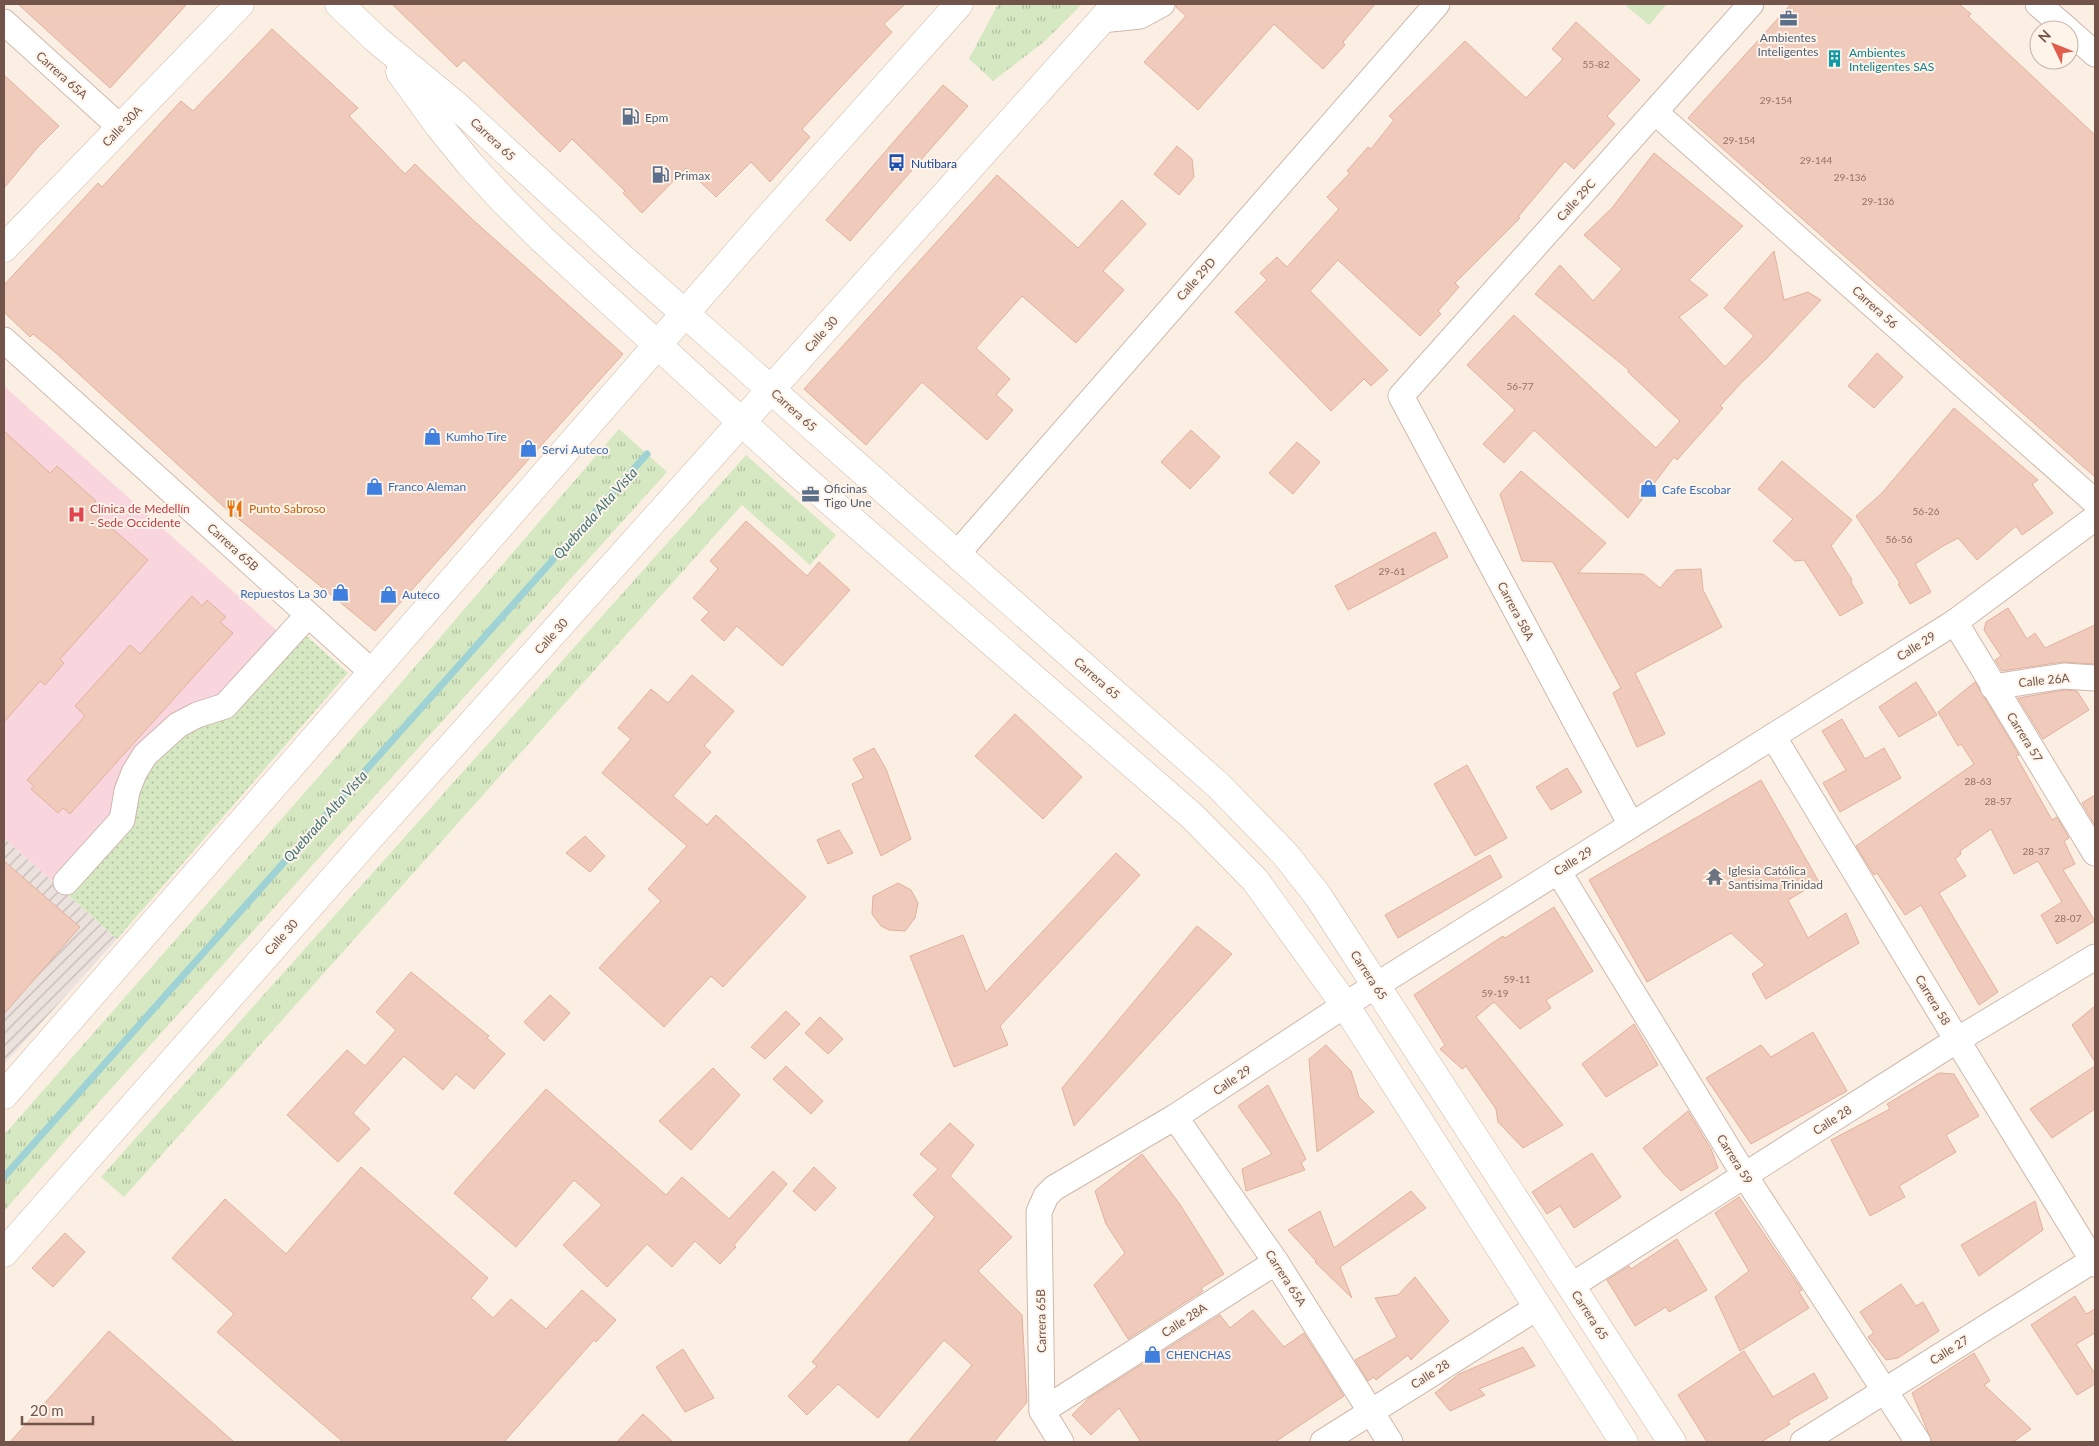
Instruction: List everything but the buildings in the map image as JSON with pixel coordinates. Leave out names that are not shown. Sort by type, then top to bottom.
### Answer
[{"type":"main road","name":"Calle 30A","points":[[4,248],[240,4]]},
{"type":"main road","name":"Carrera 65","points":[[339,4],[377,40],[458,107],[771,390],[1219,786],[1250,816],[1318,896],[1672,1442]]},
{"type":"main road","points":[[4,1094],[373,674],[685,313],[959,4]]},
{"type":"main road","name":"Calle 30","points":[[4,1253],[371,836],[1109,12]]},
{"type":"main road","name":"Carrera 65","points":[[377,40],[438,126],[501,198],[742,422],[1192,816],[1255,880],[1345,1005],[1624,1442]]},
{"type":"street","name":"Calle 30","points":[[1109,12],[1140,16],[1162,4]]},
{"type":"street","name":"Calle 29D","points":[[956,555],[1437,4]]},
{"type":"street","name":"Calle 29C","points":[[1402,396],[1751,4]]},
{"type":"street","points":[[2038,4],[2056,20]]},
{"type":"street","name":"Carrera 65A","points":[[4,22],[121,128]]},
{"type":"street","points":[[2079,40],[2095,54]]},
{"type":"street","name":"Carrera 56","points":[[1655,112],[2095,502]]},
{"type":"street","name":"Carrera 65B","points":[[4,340],[373,674]]},
{"type":"street","name":"Carrera 58A","points":[[1402,396],[1631,825]]},
{"type":"street","name":"Calle 29","points":[[1046,1196],[1054,1188],[1175,1118],[1376,985],[1955,622],[2095,518]]},
{"type":"street","points":[[66,882],[122,820],[130,782],[145,754],[178,725],[197,715],[225,706],[308,615]]},
{"type":"street","name":"Carrera 57","points":[[1955,622],[2095,853]]},
{"type":"street","name":"Calle 26A","points":[[1994,686],[2064,676],[2095,678]]},
{"type":"street","name":"Carrera 58","points":[[1773,736],[1957,1040],[2095,1261]]},
{"type":"street","name":"Carrera 59","points":[[1558,871],[1745,1176],[1918,1442]]},
{"type":"street","name":"Calle 28","points":[[1571,1286],[1957,1040],[2095,957]]},
{"type":"street","name":"Carrera 65A","points":[[1175,1118],[1276,1262],[1372,1410],[1390,1442]]},
{"type":"street","name":"Carrera 65B","points":[[1042,1411],[1039,1212],[1046,1196]]},
{"type":"street","name":"Calle 27","points":[[1803,1442],[2095,1261]]},
{"type":"street","name":"Calle 28A","points":[[1042,1411],[1276,1262]]},
{"type":"street","name":"Calle 28","points":[[1323,1442],[1538,1307]]},
{"type":"street","points":[[1042,1411],[1061,1442]]},
{"type":"shaded area","name":"Clínica de Medellín - Sede Occidente","points":[[4,386],[293,645],[68,895],[4,838]]},
{"type":"shaded area","points":[[4,838],[117,939],[4,1064]]},
{"type":"green space","points":[[998,4],[1082,4],[1045,41],[993,81],[969,59]]},
{"type":"green space","points":[[1624,4],[1667,4],[1649,25]]},
{"type":"green space","points":[[619,429],[667,472],[90,1112],[4,1211],[4,1135],[400,684]]},
{"type":"green space","points":[[746,455],[836,535],[810,565],[742,505],[124,1197],[101,1177]]},
{"type":"green space","points":[[303,633],[348,673],[117,939],[68,895],[129,824],[152,762]]},
{"type":"waterway","name":"Quebrada Alta Vista","points":[[4,1177],[647,454]]},
{"type":"place","name":"Ambientes Inteligentes","points":[[1788,18]]},
{"type":"place","name":"Ambientes Inteligentes SAS","points":[[1835,59]]},
{"type":"place","name":"Epm","points":[[631,117]]},
{"type":"place","name":"Nutibara","points":[[897,163]]},
{"type":"place","name":"Primax","points":[[660,175]]},
{"type":"place","name":"Kumho Tire","points":[[432,436]]},
{"type":"place","name":"Servi Auteco","points":[[528,449]]},
{"type":"place","name":"Franco Aleman","points":[[374,486]]},
{"type":"place","name":"Cafe Escobar","points":[[1648,489]]},
{"type":"place","name":"Oficinas Tigo Une","points":[[810,495]]},
{"type":"place","name":"Punto Sabroso","points":[[235,508]]},
{"type":"place","name":"Clínica de Medellín - Sede Occidente","points":[[76,515]]},
{"type":"place","name":"Repuestos La 30","points":[[341,593]]},
{"type":"place","name":"Auteco","points":[[388,594]]},
{"type":"place","name":"Iglesia Católica Santisima Trinidad","points":[[1714,877]]},
{"type":"place","name":"CHENCHAS","points":[[1152,1354]]}]
